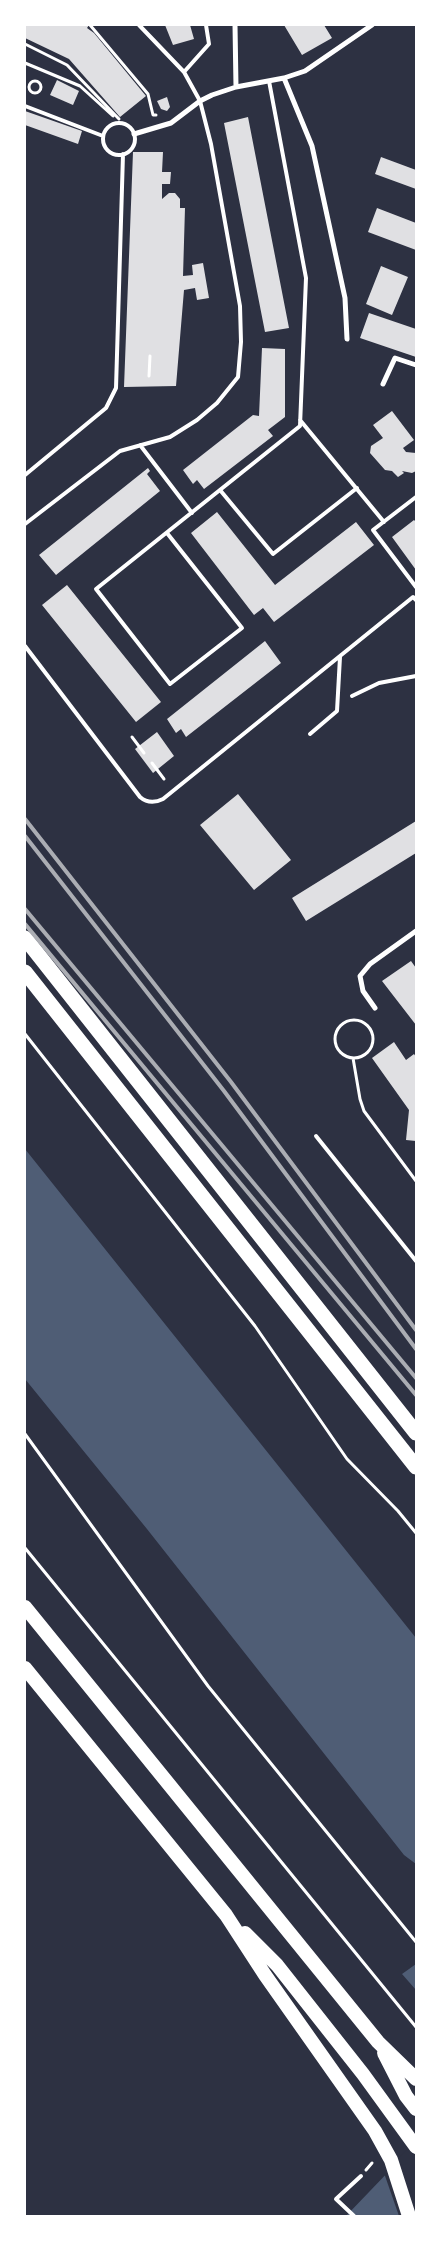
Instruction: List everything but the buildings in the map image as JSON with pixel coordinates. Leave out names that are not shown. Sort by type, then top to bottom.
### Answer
[{"type":"highway","points":[[25,938],[416,1433]]},
{"type":"highway","points":[[25,972],[416,1467]]},
{"type":"highway","points":[[25,1607],[378,2042],[416,2080]]},
{"type":"highway","points":[[25,1668],[226,1915],[265,1975],[362,2112],[391,2160],[409,2216]]},
{"type":"highway","points":[[226,1915],[277,1965],[413,2141]]},
{"type":"highway","points":[[378,2042],[406,2096],[416,2109]]},
{"type":"street","points":[[235,25],[236,87]]},
{"type":"street","points":[[134,134],[171,123],[200,101],[236,87],[284,78],[305,70],[372,25]]},
{"type":"street","points":[[284,78],[312,146],[345,298],[347,339]]},
{"type":"street","points":[[384,384],[395,358],[416,365]]},
{"type":"street","points":[[375,1008],[363,991],[360,976],[370,964],[416,932]]},
{"type":"lane","points":[[25,524],[120,451],[170,437],[197,420],[216,403],[238,377],[241,342],[240,306],[211,144],[200,101],[184,72],[139,25]]},
{"type":"lane","points":[[184,72],[209,44],[206,25]]},
{"type":"lane","points":[[167,534],[242,628],[170,684],[96,589],[300,426],[306,278],[269,81]]},
{"type":"lane","points":[[25,106],[103,136]]},
{"type":"lane","points":[[120,123],[128,125],[134,134],[134,144],[131,149],[123,154],[114,154],[106,149],[103,136],[109,126],[120,123]]},
{"type":"lane","points":[[25,475],[106,408],[116,388],[123,154]]},
{"type":"lane","points":[[300,420],[384,522]]},
{"type":"lane","points":[[140,445],[192,513]]},
{"type":"lane","points":[[220,490],[273,554],[356,488]]},
{"type":"lane","points":[[416,497],[373,530],[416,587]]},
{"type":"lane","points":[[25,646],[140,797],[146,801],[155,802],[163,799],[415,597]]},
{"type":"lane","points":[[310,734],[337,711],[340,657]]},
{"type":"lane","points":[[352,696],[379,683],[416,676]]},
{"type":"lane","points":[[316,1136],[416,1261]]},
{"type":"lane","points":[[354,2216],[336,2199],[361,2176]]},
{"type":"path","points":[[90,25],[148,94],[153,115],[160,114]]},
{"type":"path","points":[[25,44],[67,65],[119,119]]},
{"type":"path","points":[[25,70],[26,63],[80,86],[113,116]]},
{"type":"path","points":[[32,81],[36,81],[41,85],[36,93],[30,92],[28,88],[32,81]]},
{"type":"path","points":[[149,376],[150,356]]},
{"type":"path","points":[[132,737],[144,753]]},
{"type":"path","points":[[152,764],[164,779]]},
{"type":"path","points":[[353,1019],[370,1027],[374,1039],[373,1045],[365,1055],[353,1058],[341,1053],[337,1048],[335,1036],[341,1024],[353,1019]]},
{"type":"path","points":[[25,1034],[254,1326],[347,1459],[398,1511],[416,1533]]},
{"type":"path","points":[[353,1058],[364,1112],[416,1181]]},
{"type":"path","points":[[25,1434],[208,1686],[416,1942]]},
{"type":"path","points":[[25,1548],[416,2027]]},
{"type":"water","points":[[25,1149],[416,1638],[416,1864],[404,1855],[147,1529],[25,1379]]},
{"type":"water","points":[[416,1964],[416,1990],[402,1974]]},
{"type":"water","points":[[416,2143],[416,2216],[346,2216]]},
{"type":"pier","points":[[416,2140],[416,2216],[399,2216],[384,2173]]},
{"type":"railway","points":[[25,819],[231,1082],[416,1330]]},
{"type":"railway","points":[[25,836],[224,1091],[416,1349]]},
{"type":"railway","points":[[25,909],[416,1378]]},
{"type":"railway","points":[[25,924],[416,1395]]}]
